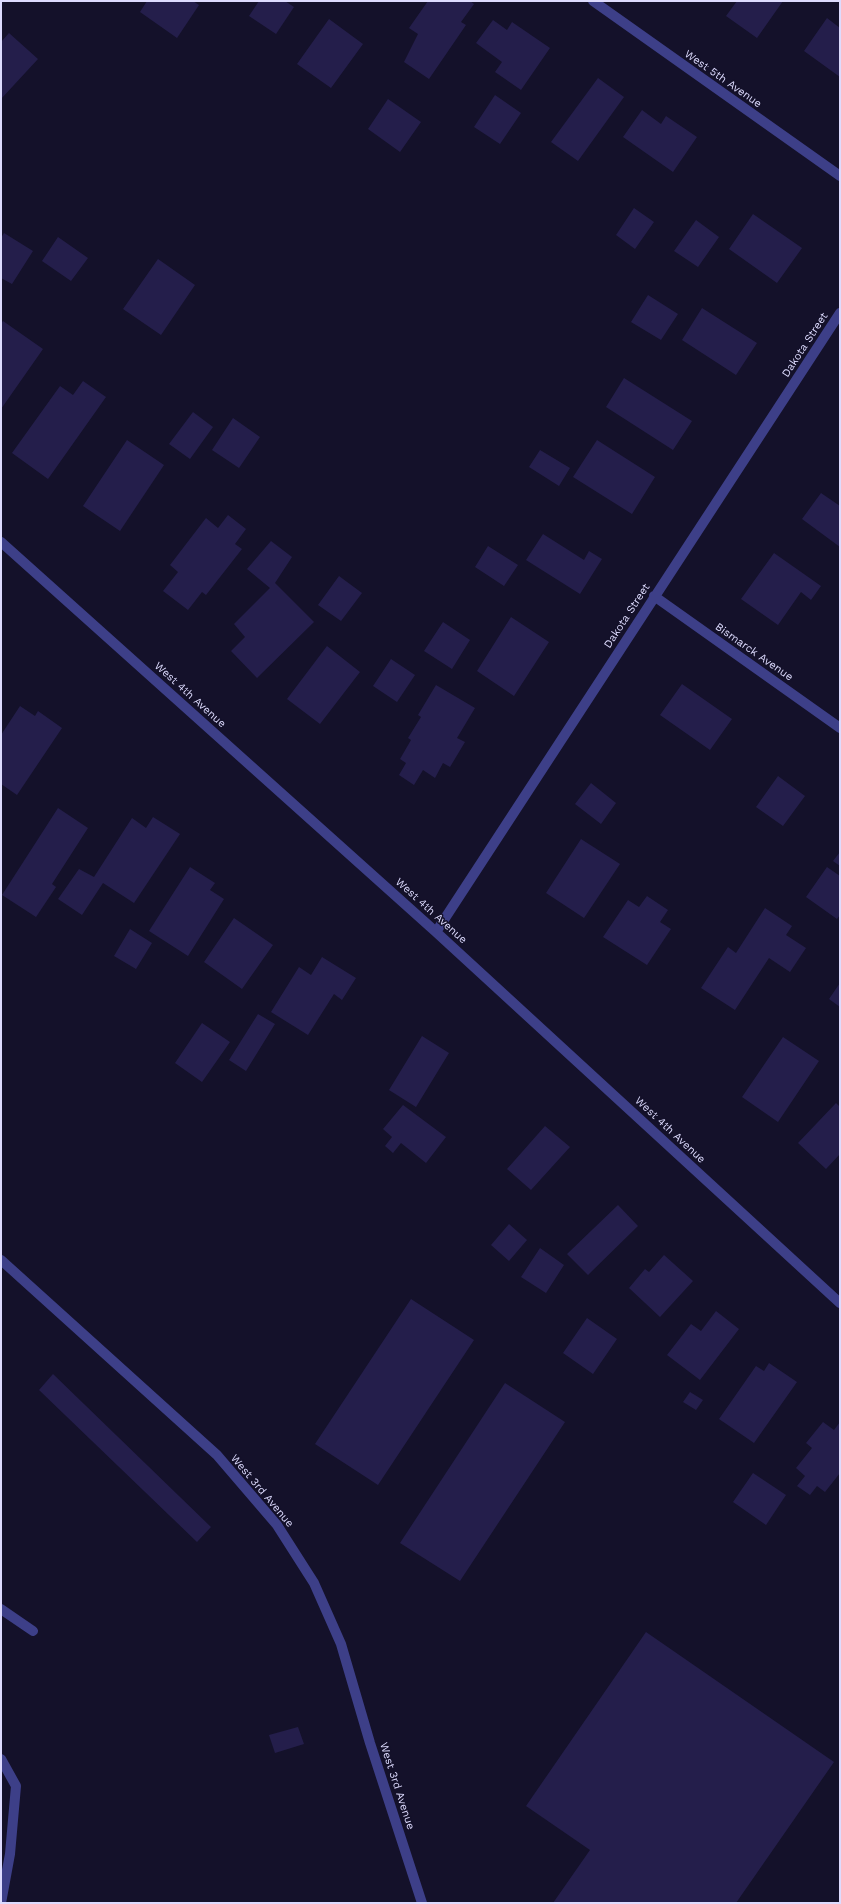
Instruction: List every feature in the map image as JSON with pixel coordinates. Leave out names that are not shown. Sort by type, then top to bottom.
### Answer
[{"type":"street","name":"West 5th Avenue","points":[[593,1],[840,176]]},
{"type":"street","name":"Dakota Street","points":[[436,932],[840,313]]},
{"type":"street","name":"West 4th Avenue","points":[[1,542],[436,932],[840,1303]]},
{"type":"street","name":"Bismarck Avenue","points":[[654,596],[840,728]]},
{"type":"street","name":"West 3rd Avenue","points":[[1,1260],[217,1455],[277,1525],[314,1583],[341,1644],[370,1743],[422,1903]]},
{"type":"street","points":[[1,1609],[32,1631]]},
{"type":"street","points":[[1,1759],[16,1786],[10,1854],[1,1903]]},
{"type":"building","points":[[147,1],[193,1],[199,5],[177,38],[140,12]]},
{"type":"building","points":[[259,1],[285,1],[294,7],[276,34],[249,16]]},
{"type":"building","points":[[428,1],[470,1],[474,4],[461,22],[466,25],[429,79],[404,62],[418,34],[409,28]]},
{"type":"building","points":[[737,1],[783,1],[757,38],[726,16]]},
{"type":"building","points":[[827,18],[840,28],[840,77],[804,51]]},
{"type":"building","points":[[329,19],[363,44],[331,88],[297,64]]},
{"type":"building","points":[[493,20],[507,30],[512,22],[550,48],[521,90],[495,72],[502,62],[476,43]]},
{"type":"building","points":[[9,33],[38,59],[1,99],[1,42]]},
{"type":"building","points":[[598,78],[624,97],[578,161],[551,142]]},
{"type":"building","points":[[495,95],[521,113],[500,144],[474,127]]},
{"type":"building","points":[[388,99],[421,122],[400,152],[368,129]]},
{"type":"building","points":[[642,110],[661,124],[666,116],[697,137],[673,172],[623,137]]},
{"type":"building","points":[[634,208],[654,222],[635,249],[616,235]]},
{"type":"building","points":[[753,214],[802,248],[777,283],[729,249]]},
{"type":"building","points":[[696,220],[719,237],[698,267],[674,251]]},
{"type":"building","points":[[4,233],[33,251],[12,284],[1,278],[1,238]]},
{"type":"building","points":[[58,237],[88,258],[71,281],[42,261]]},
{"type":"building","points":[[158,259],[195,285],[161,335],[123,309]]},
{"type":"building","points":[[648,295],[678,314],[661,340],[631,322]]},
{"type":"building","points":[[702,308],[757,343],[736,375],[682,340]]},
{"type":"building","points":[[3,321],[43,349],[1,409],[1,324]]},
{"type":"building","points":[[624,378],[692,421],[673,450],[606,407]]},
{"type":"building","points":[[83,381],[106,397],[48,479],[12,453],[60,386],[73,395]]},
{"type":"building","points":[[193,412],[213,427],[190,459],[169,444]]},
{"type":"building","points":[[233,418],[260,437],[239,468],[212,450]]},
{"type":"building","points":[[127,440],[164,465],[120,531],[83,506]]},
{"type":"building","points":[[597,440],[655,477],[632,514],[573,477]]},
{"type":"building","points":[[540,450],[570,468],[559,486],[529,467]]},
{"type":"building","points":[[821,493],[840,506],[840,547],[802,519]]},
{"type":"building","points":[[228,515],[246,529],[235,544],[242,549],[206,595],[202,592],[188,610],[163,591],[178,572],[170,565],[206,518],[218,528]]},
{"type":"building","points":[[543,534],[584,560],[589,551],[602,559],[580,594],[526,560]]},
{"type":"building","points":[[271,541],[292,557],[275,583],[314,622],[257,678],[231,651],[245,637],[234,624],[270,588],[247,569]]},
{"type":"building","points":[[488,546],[518,565],[504,586],[475,567]]},
{"type":"building","points":[[774,553],[821,586],[811,600],[801,592],[778,625],[741,599]]},
{"type":"building","points":[[339,576],[362,593],[341,621],[318,605]]},
{"type":"building","points":[[511,617],[549,642],[514,696],[477,671]]},
{"type":"building","points":[[443,622],[470,640],[452,669],[424,651]]},
{"type":"building","points":[[327,646],[360,672],[320,724],[287,699]]},
{"type":"building","points":[[391,659],[415,675],[397,702],[373,686]]},
{"type":"building","points":[[682,684],[732,719],[710,750],[660,715]]},
{"type":"building","points":[[436,685],[475,708],[457,738],[465,742],[450,767],[443,763],[435,778],[423,770],[414,785],[399,775],[406,763],[400,759],[411,740],[408,738],[421,717],[418,715]]},
{"type":"building","points":[[20,706],[35,716],[38,711],[62,728],[17,795],[1,784],[1,735]]},
{"type":"building","points":[[778,776],[805,796],[783,826],[756,807]]},
{"type":"building","points":[[591,783],[616,803],[601,824],[575,804]]},
{"type":"building","points":[[58,808],[88,828],[52,884],[56,887],[36,917],[2,895]]},
{"type":"building","points":[[153,817],[180,834],[134,903],[103,883],[82,915],[58,899],[79,869],[94,877],[132,818],[146,828]]},
{"type":"building","points":[[581,839],[620,864],[584,918],[546,893]]},
{"type":"building","points":[[840,852],[840,866],[833,861]]},
{"type":"building","points":[[190,867],[215,883],[210,890],[224,899],[188,956],[149,931]]},
{"type":"building","points":[[827,867],[840,876],[840,915],[837,919],[806,897]]},
{"type":"building","points":[[647,896],[668,910],[660,922],[671,929],[647,965],[603,937],[628,900],[639,907]]},
{"type":"building","points":[[765,908],[792,926],[786,935],[806,948],[790,972],[769,958],[735,1010],[701,988],[728,947],[736,953]]},
{"type":"building","points":[[234,918],[273,945],[242,989],[204,962]]},
{"type":"building","points":[[130,929],[152,943],[136,969],[114,956]]},
{"type":"building","points":[[322,957],[356,978],[342,1000],[334,994],[308,1035],[271,1012],[299,967],[311,975]]},
{"type":"building","points":[[840,983],[840,1007],[829,999]]},
{"type":"building","points":[[258,1014],[275,1024],[246,1071],[229,1060]]},
{"type":"building","points":[[202,1023],[230,1042],[202,1082],[175,1063]]},
{"type":"building","points":[[422,1036],[449,1053],[416,1107],[389,1090]]},
{"type":"building","points":[[783,1037],[819,1061],[778,1122],[742,1097]]},
{"type":"building","points":[[836,1103],[840,1107],[840,1154],[826,1169],[798,1143]]},
{"type":"building","points":[[403,1105],[446,1137],[426,1163],[401,1143],[393,1153],[385,1146],[392,1137],[383,1129]]},
{"type":"building","points":[[545,1126],[570,1147],[531,1190],[507,1169]]},
{"type":"building","points":[[618,1205],[638,1226],[588,1275],[567,1254]]},
{"type":"building","points":[[509,1224],[527,1240],[509,1261],[491,1245]]},
{"type":"building","points":[[540,1248],[564,1265],[546,1293],[521,1277]]},
{"type":"building","points":[[664,1255],[693,1281],[660,1317],[629,1288],[645,1269],[649,1272]]},
{"type":"building","points":[[411,1299],[474,1340],[378,1485],[315,1444]]},
{"type":"building","points":[[716,1311],[739,1329],[700,1380],[667,1355],[691,1324],[701,1331]]},
{"type":"building","points":[[587,1318],[617,1339],[593,1374],[563,1353]]},
{"type":"building","points":[[769,1363],[797,1382],[754,1443],[719,1419],[756,1366],[764,1371]]},
{"type":"building","points":[[53,1374],[211,1527],[197,1542],[39,1390]]},
{"type":"building","points":[[505,1383],[565,1422],[460,1581],[400,1543]]},
{"type":"building","points":[[690,1392],[703,1400],[696,1410],[683,1402]]},
{"type":"building","points":[[823,1422],[834,1430],[840,1422],[840,1473],[825,1492],[817,1486],[810,1495],[797,1486],[805,1476],[796,1468],[812,1448],[806,1443]]},
{"type":"building","points":[[753,1473],[786,1495],[766,1525],[733,1502]]},
{"type":"building","points":[[646,1632],[834,1762],[736,1903],[553,1903],[590,1850],[526,1806]]},
{"type":"building","points":[[298,1727],[304,1744],[275,1753],[269,1735]]}]
